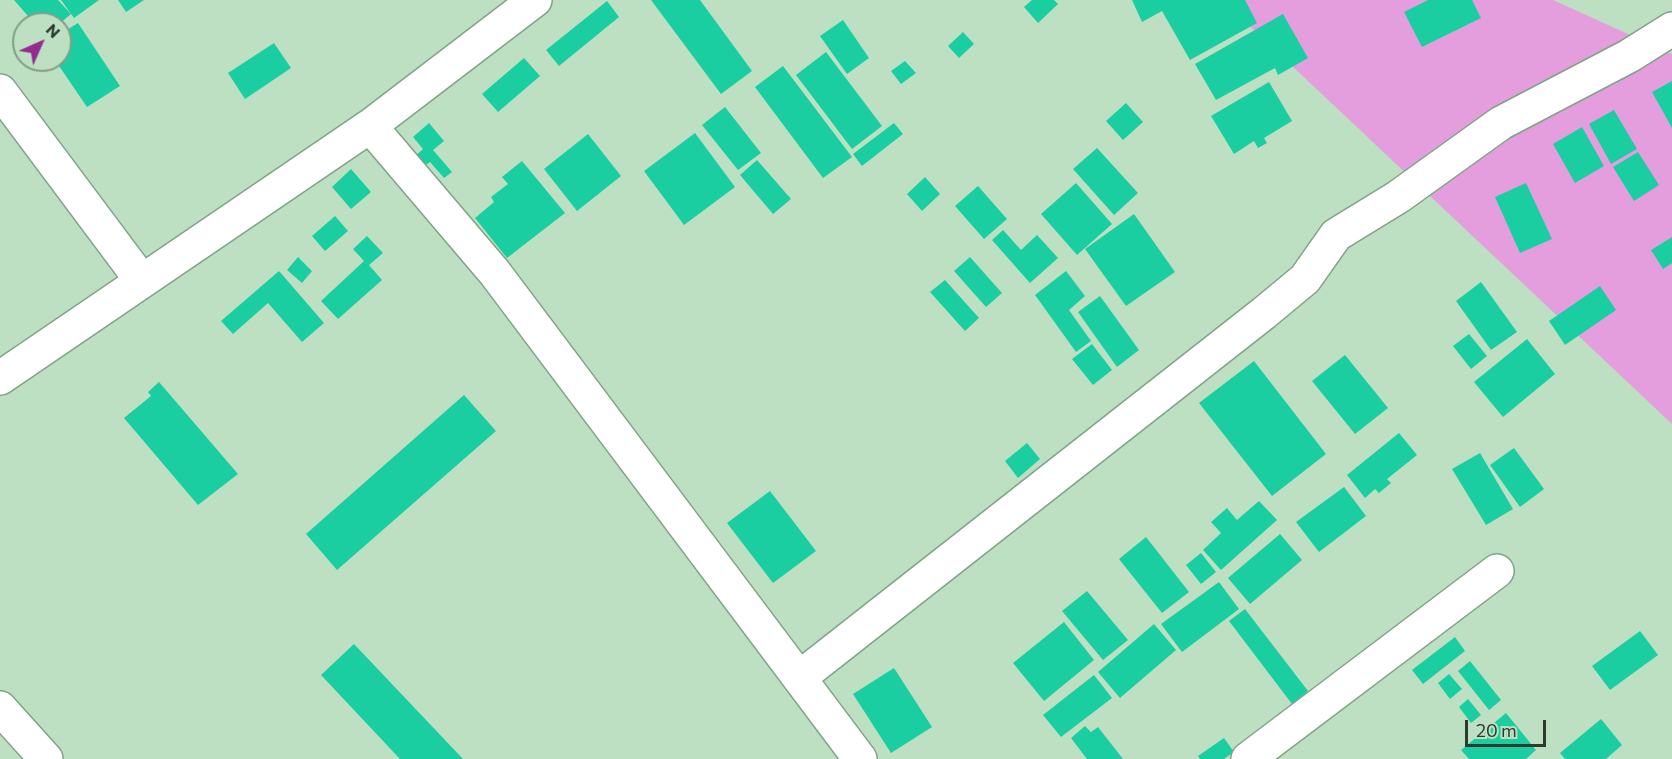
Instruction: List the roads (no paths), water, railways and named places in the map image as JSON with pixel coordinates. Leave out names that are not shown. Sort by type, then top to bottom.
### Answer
[{"type":"street","points":[[0,378],[370,126],[535,0]]},
{"type":"street","points":[[799,678],[1264,313],[1305,279],[1336,235],[1398,198],[1501,123],[1629,56],[1672,29]]},
{"type":"street","points":[[0,92],[142,281]]},
{"type":"street","points":[[370,126],[495,273],[860,759]]},
{"type":"street","points":[[1248,759],[1497,571]]},
{"type":"street","points":[[0,708],[46,759]]}]
